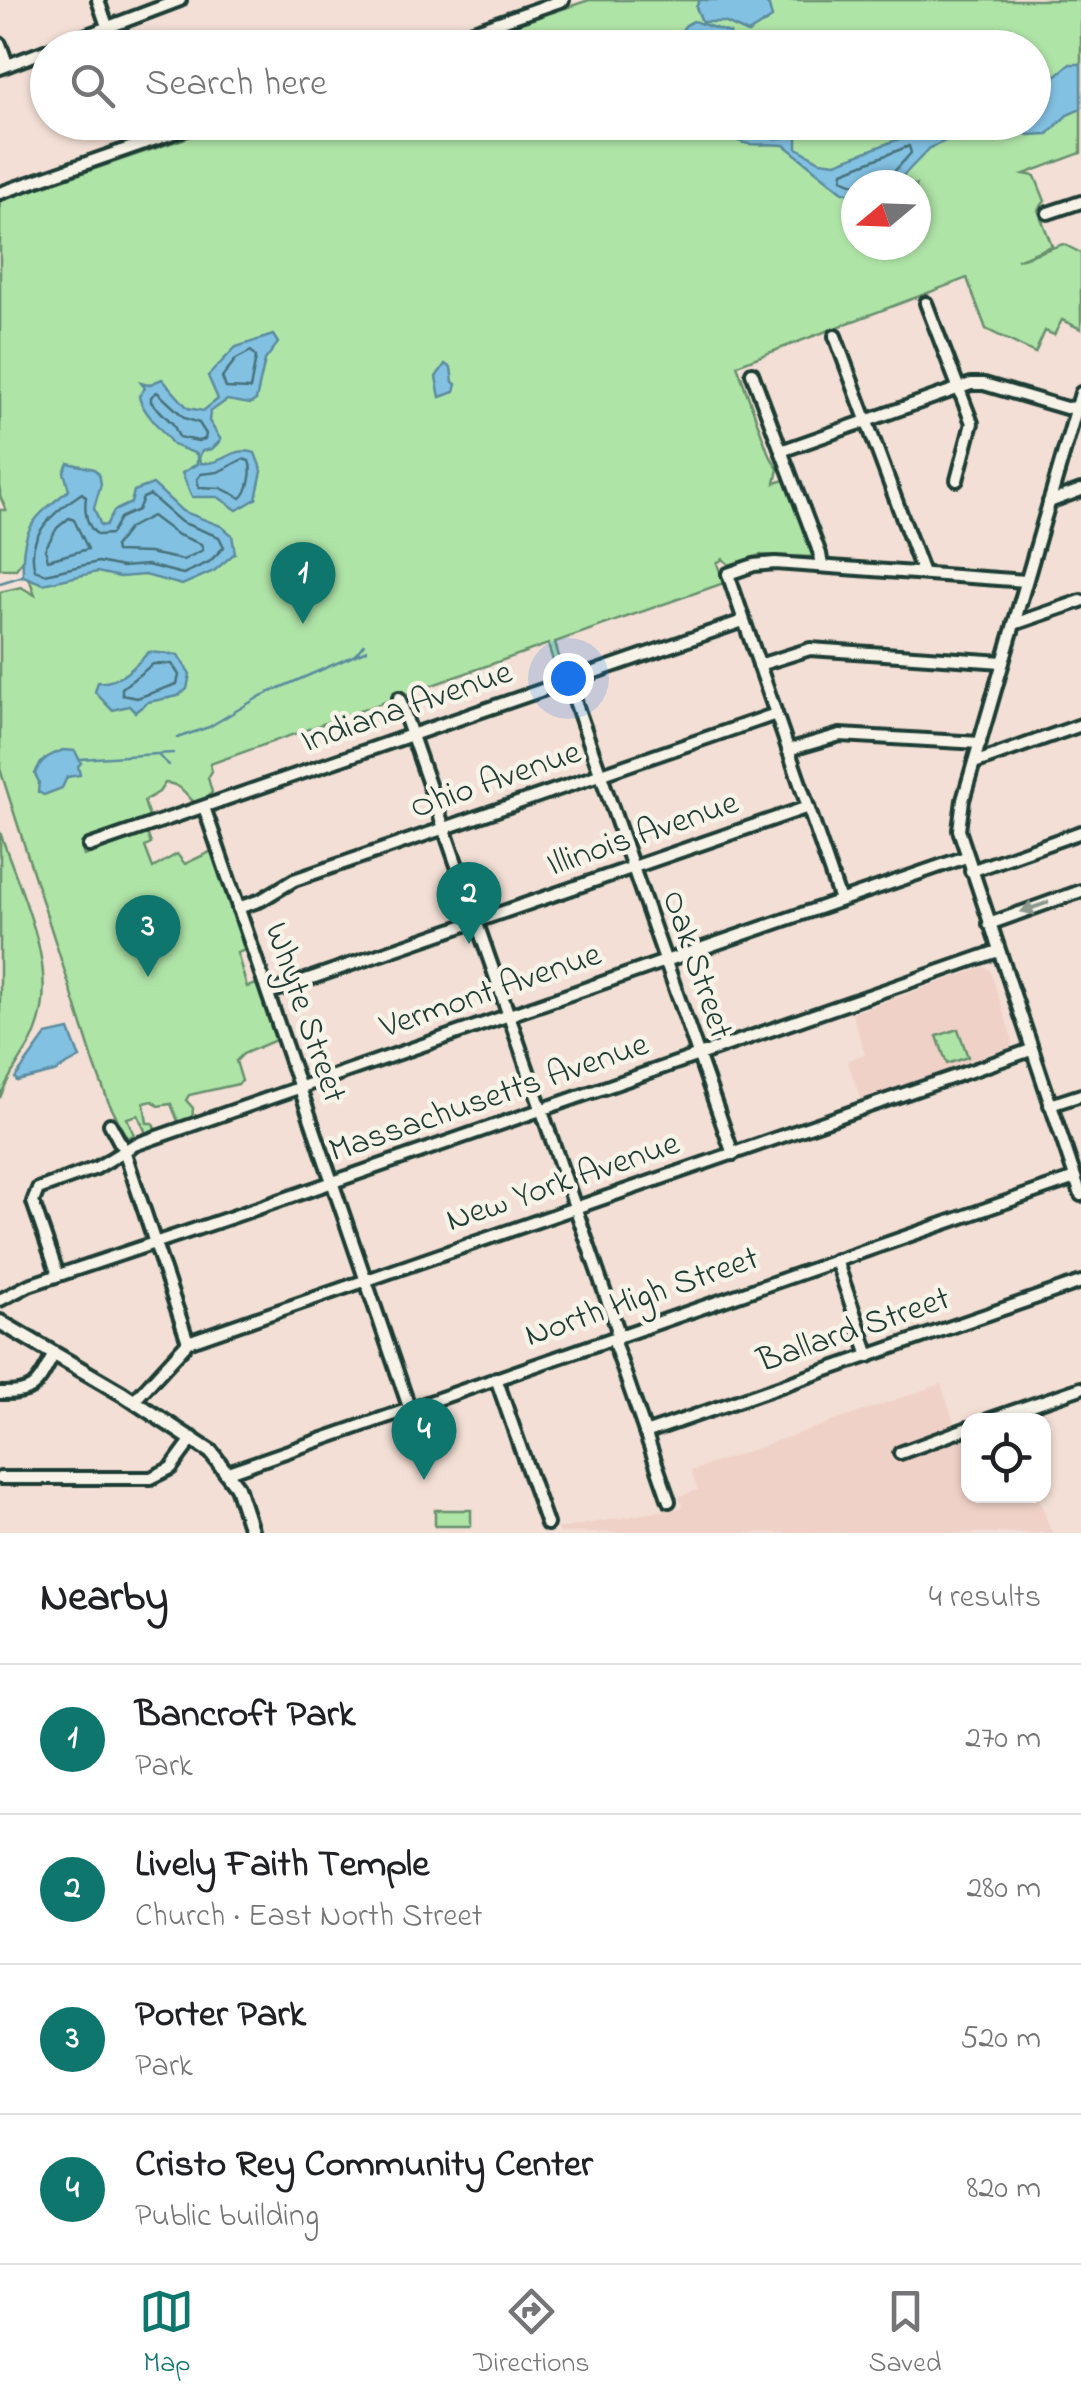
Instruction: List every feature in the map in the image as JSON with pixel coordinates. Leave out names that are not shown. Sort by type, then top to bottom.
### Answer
[{"type":"main road","points":[[0,1322],[193,1438],[228,1472],[242,1496],[252,1533]]},
{"type":"street","points":[[98,0],[106,26]]},
{"type":"street","points":[[96,30],[180,0]]},
{"type":"street","points":[[476,30],[563,0]]},
{"type":"street","points":[[0,44],[4,66],[30,56]]},
{"type":"street","points":[[0,193],[154,140]]},
{"type":"street","points":[[1048,214],[1081,202]]},
{"type":"street","points":[[926,302],[972,428],[957,480]]},
{"type":"street","points":[[835,336],[923,573]]},
{"type":"street","points":[[752,374],[822,566]]},
{"type":"street","points":[[781,451],[958,389],[984,384],[1078,408]]},
{"type":"street","points":[[1079,1186],[970,872],[960,839],[960,813],[1081,393]]},
{"type":"street","points":[[1049,502],[1081,490]]},
{"type":"street","points":[[840,900],[728,574],[764,563],[1026,581]]},
{"type":"street","points":[[1014,624],[1081,602]]},
{"type":"street","name":"Indiana Avenue","points":[[89,846],[744,621]]},
{"type":"street","points":[[759,666],[810,649],[1003,662]]},
{"type":"street","name":"Oak Street","points":[[568,681],[733,1154]]},
{"type":"street","points":[[399,698],[618,1328],[615,1345],[668,1501]]},
{"type":"street","name":"Ohio Avenue","points":[[238,908],[294,880],[776,714]]},
{"type":"street","points":[[974,763],[1081,726]]},
{"type":"street","points":[[788,750],[840,735],[980,743]]},
{"type":"street","name":"Whyte Street","points":[[204,807],[409,1408]]},
{"type":"street","name":"Illinois Avenue","points":[[268,994],[808,807]]},
{"type":"street","points":[[970,872],[1081,832]]},
{"type":"street","name":"Vermont Avenue","points":[[58,1276],[32,1202],[38,1188],[96,1168],[124,1150],[966,857]]},
{"type":"street","points":[[989,924],[1081,891]]},
{"type":"street","name":"Massachusetts Avenue","points":[[0,1300],[20,1288],[998,951]]},
{"type":"street","name":"New York Avenue","points":[[134,1401],[188,1342],[1031,1050]]},
{"type":"street","points":[[1050,1105],[1081,1095]]},
{"type":"street","points":[[110,1124],[124,1150],[188,1342]]},
{"type":"street","name":"North High Street","points":[[228,1472],[836,1260],[1079,1186]]},
{"type":"street","points":[[836,1260],[868,1356]]},
{"type":"street","name":"Ballard Street","points":[[646,1433],[1081,1282]]},
{"type":"street","points":[[0,1394],[32,1390],[54,1354]]},
{"type":"street","points":[[496,1378],[548,1524]]},
{"type":"street","points":[[1008,1413],[1081,1388]]},
{"type":"street","points":[[900,1452],[961,1430]]},
{"type":"street","points":[[0,1478],[150,1478],[171,1468],[193,1438]]},
{"type":"shaded area","points":[[984,967],[990,970],[1013,1041],[1010,1047],[972,1060],[959,1069],[861,1100],[847,1060],[865,1054],[852,1013]]},
{"type":"shaded area","points":[[941,1384],[961,1440],[961,1503],[1041,1503],[1052,1533],[560,1533],[558,1529],[683,1507],[679,1496],[698,1490],[691,1471]]},
{"type":"green space","points":[[589,0],[1081,0],[1081,153],[1024,174],[1035,176],[1045,201],[1038,210],[1052,246],[1017,260],[1063,244],[1081,253],[1081,329],[1062,320],[1054,335],[1045,331],[1035,353],[986,329],[967,278],[737,365],[768,452],[778,469],[775,483],[787,479],[813,557],[760,555],[729,565],[723,559],[717,563],[724,583],[555,642],[562,668],[556,671],[548,644],[210,764],[212,792],[205,802],[197,805],[180,788],[165,783],[144,801],[149,817],[81,847],[84,856],[147,833],[151,844],[145,847],[153,868],[177,854],[185,864],[212,851],[248,949],[237,953],[247,987],[257,984],[278,1039],[236,1061],[242,1081],[238,1084],[189,1095],[186,1100],[193,1108],[192,1121],[180,1126],[171,1104],[144,1103],[147,1123],[153,1123],[155,1129],[146,1133],[138,1115],[127,1118],[134,1135],[127,1138],[108,1101],[0,769],[0,592],[21,587],[35,595],[23,560],[16,569],[0,569],[0,510],[6,510],[0,496],[0,201],[180,140],[1051,140],[1051,30],[500,30]]},
{"type":"green space","points":[[0,832],[40,951],[43,999],[35,1032],[0,1098]]},
{"type":"green space","points":[[958,1029],[968,1057],[947,1064],[937,1036]]},
{"type":"green space","points":[[435,1510],[471,1510],[471,1526],[435,1526]]},
{"type":"water","points":[[700,0],[762,0],[769,6],[772,18],[753,30],[741,30],[724,22],[702,22],[696,7]]},
{"type":"water","points":[[693,21],[721,30],[682,30]]},
{"type":"water","points":[[1070,64],[1081,64],[1081,109],[1067,115],[1051,131],[1051,79]]},
{"type":"water","points":[[738,140],[797,140],[797,148],[820,161],[836,163],[896,140],[947,140],[930,148],[909,170],[841,170],[841,190],[784,145]]},
{"type":"water","points":[[273,335],[278,343],[265,360],[256,400],[250,404],[227,400],[210,412],[209,421],[221,440],[212,449],[202,451],[199,458],[200,463],[208,463],[240,452],[255,453],[262,471],[256,499],[237,510],[218,497],[192,497],[182,473],[197,464],[197,454],[173,445],[148,414],[139,396],[145,388],[141,383],[148,385],[162,379],[188,408],[203,411],[218,399],[208,376],[236,347]]},
{"type":"water","points":[[445,364],[451,368],[456,384],[454,392],[440,397],[436,377]]},
{"type":"water","points":[[68,463],[94,469],[99,474],[101,484],[94,508],[101,526],[106,525],[114,511],[131,503],[134,491],[153,484],[182,511],[221,526],[232,535],[235,553],[214,571],[182,585],[145,575],[120,577],[97,572],[43,584],[23,576],[27,535],[46,508],[69,490],[64,472]]},
{"type":"water","points":[[149,652],[178,655],[190,674],[187,689],[178,696],[148,702],[135,712],[129,706],[112,710],[95,692],[98,682],[120,677]]},
{"type":"water","points":[[63,750],[75,751],[81,763],[80,775],[67,777],[62,788],[44,795],[38,792],[37,769],[46,758]]},
{"type":"water","points":[[69,1030],[80,1058],[54,1072],[17,1081],[15,1078],[46,1035]]},
{"type":"waterway","points":[[0,583],[23,576]]},
{"type":"waterway","points":[[355,655],[364,644]]},
{"type":"waterway","points":[[177,738],[209,727],[261,696],[367,650]]},
{"type":"waterway","points":[[80,759],[173,753]]},
{"type":"waterway","points":[[159,756],[169,765]]},
{"type":"place","name":"Bancroft Park","points":[[303,624]]},
{"type":"place","name":"Lively Faith Temple","points":[[469,944]]},
{"type":"place","name":"Porter Park","points":[[148,977]]},
{"type":"place","name":"Cristo Rey Community Center","points":[[424,1480]]}]
